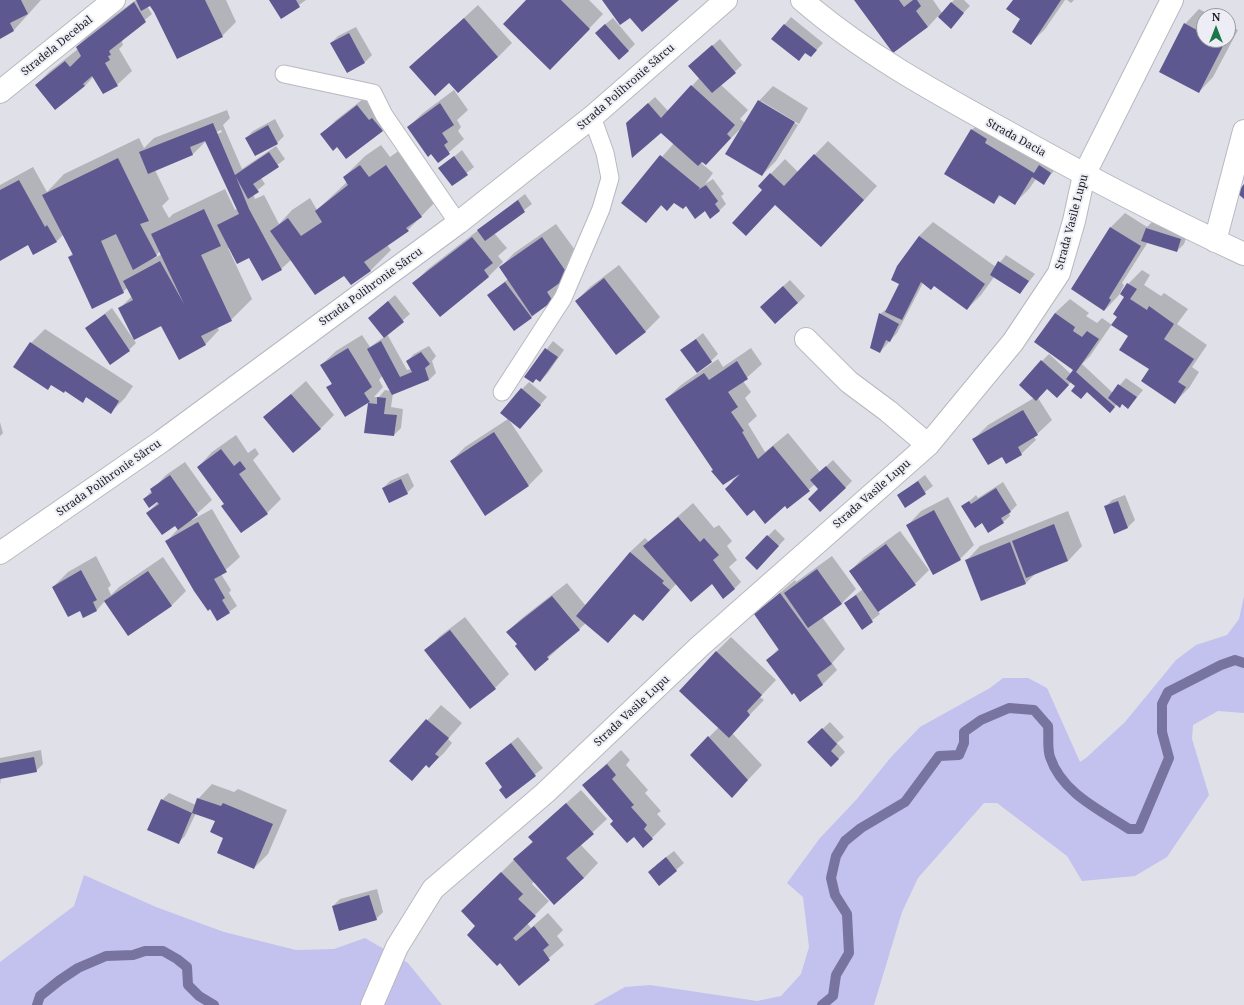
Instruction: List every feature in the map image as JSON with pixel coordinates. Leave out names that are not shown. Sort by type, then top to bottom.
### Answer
[{"type":"street","name":"Stradela Decebal","points":[[0,92],[114,0]]},
{"type":"street","name":"Strada Polihronie Sârcu","points":[[0,552],[162,442],[458,223],[592,117],[726,0]]},
{"type":"street","name":"Strada Dacia","points":[[802,0],[829,24],[929,89],[1146,208],[1244,254]]},
{"type":"street","name":"Strada Vasile Lupu","points":[[372,1005],[398,946],[433,889],[545,793],[699,647],[928,445],[1013,342],[1059,274],[1074,221],[1084,175],[1172,0]]},
{"type":"street","points":[[1215,241],[1244,131]]},
{"type":"street","points":[[806,340],[849,382],[888,411],[928,445]]},
{"type":"lane","points":[[284,74],[372,94],[384,115],[458,223]]},
{"type":"lane","points":[[502,392],[563,298],[601,209],[610,178],[605,153],[592,117]]},
{"type":"shaded area","points":[[1244,596],[1244,713],[1218,711],[1193,725],[1192,739],[1209,795],[1167,857],[1135,876],[1082,881],[1067,856],[997,803],[984,803],[918,878],[902,912],[874,1005],[593,1005],[625,987],[650,985],[757,1001],[781,996],[801,974],[809,947],[803,897],[787,883],[820,838],[856,800],[892,756],[920,727],[990,688],[1003,678],[1028,678],[1047,688],[1080,762],[1125,722],[1176,660],[1196,645],[1227,635],[1239,619]]},
{"type":"shaded area","points":[[84,875],[156,907],[224,932],[296,950],[334,949],[365,938],[408,963],[442,1005],[0,1005],[0,962],[74,906]]},
{"type":"building","points":[[0,0],[21,0],[28,14],[10,23],[14,31],[0,39]]},
{"type":"building","points":[[136,0],[205,0],[223,37],[177,59],[150,6],[141,11]]},
{"type":"building","points":[[269,0],[296,0],[300,7],[281,19]]},
{"type":"building","points":[[526,0],[561,0],[590,29],[550,70],[503,24]]},
{"type":"building","points":[[602,0],[679,0],[642,32],[630,18],[620,25]]},
{"type":"building","points":[[854,0],[899,0],[904,7],[913,0],[917,0],[921,6],[916,11],[928,27],[893,53]]},
{"type":"building","points":[[1013,0],[1061,0],[1031,45],[1012,32],[1020,19],[1006,9]]},
{"type":"building","points":[[134,2],[146,22],[109,51],[111,55],[108,56],[110,60],[105,63],[118,86],[103,94],[92,76],[83,84],[85,86],[55,110],[35,85],[65,61],[70,67],[81,56],[76,47]]},
{"type":"building","points":[[951,2],[964,13],[951,29],[938,17]]},
{"type":"building","points":[[464,18],[498,57],[458,93],[449,83],[435,96],[409,67]]},
{"type":"building","points":[[1184,23],[1196,30],[1196,48],[1222,48],[1199,93],[1159,72]]},
{"type":"building","points":[[605,24],[629,51],[619,60],[595,33]]},
{"type":"building","points":[[784,24],[817,50],[811,57],[805,53],[799,61],[771,39]]},
{"type":"building","points":[[349,33],[365,63],[347,73],[330,43]]},
{"type":"building","points":[[712,45],[736,73],[712,93],[688,66]]},
{"type":"building","points":[[691,85],[735,125],[727,134],[731,138],[706,165],[702,162],[698,166],[661,133],[632,158],[626,123],[648,103],[661,118]]},
{"type":"building","points":[[758,100],[795,122],[762,176],[725,154]]},
{"type":"building","points":[[440,103],[454,125],[442,133],[448,142],[444,145],[450,154],[438,163],[431,154],[428,157],[407,127]]},
{"type":"building","points":[[357,105],[369,120],[372,118],[383,131],[346,159],[337,147],[333,151],[320,134]]},
{"type":"building","points":[[213,123],[235,175],[269,152],[279,167],[253,184],[259,192],[248,199],[236,177],[249,209],[282,270],[262,281],[249,258],[237,264],[217,225],[239,214],[205,141],[190,147],[193,155],[148,174],[139,152]]},
{"type":"building","points":[[268,125],[278,144],[255,156],[245,138]]},
{"type":"building","points":[[971,129],[987,139],[985,143],[1034,173],[1039,165],[1051,173],[1044,185],[1032,177],[1015,205],[999,195],[994,204],[944,174]]},
{"type":"building","points":[[814,154],[864,200],[821,247],[775,205],[746,236],[732,223],[762,190],[758,186],[770,173],[784,186]]},
{"type":"building","points":[[660,155],[700,188],[698,190],[706,185],[718,201],[715,204],[720,211],[710,219],[705,211],[695,219],[686,206],[683,209],[674,203],[667,211],[661,205],[646,223],[621,203]]},
{"type":"building","points":[[454,156],[468,175],[452,186],[438,168]]},
{"type":"building","points":[[118,158],[149,221],[140,224],[157,256],[133,270],[116,234],[101,241],[124,293],[92,309],[68,257],[73,255],[42,195]]},
{"type":"building","points":[[360,165],[369,177],[386,165],[422,217],[406,228],[409,231],[364,262],[371,271],[351,285],[344,276],[315,295],[270,231],[288,218],[301,236],[322,222],[315,211],[348,185],[343,177]]},
{"type":"building","points":[[19,180],[45,227],[47,225],[57,242],[33,255],[28,245],[0,261],[0,190]]},
{"type":"building","points":[[1244,184],[1244,199],[1237,193]]},
{"type":"building","points":[[518,200],[525,212],[485,241],[477,230]]},
{"type":"building","points":[[204,209],[221,246],[201,255],[232,321],[201,336],[206,345],[179,360],[161,326],[134,340],[118,308],[133,300],[123,281],[160,261],[184,304],[151,234]]},
{"type":"building","points":[[1110,227],[1141,246],[1109,298],[1111,300],[1104,311],[1071,289]]},
{"type":"building","points":[[1146,228],[1181,239],[1177,252],[1141,241]]},
{"type":"building","points":[[919,236],[985,284],[967,310],[934,286],[931,290],[921,282],[902,320],[885,312],[899,284],[891,280],[897,266]]},
{"type":"building","points":[[472,237],[493,263],[484,270],[489,277],[440,317],[412,283]]},
{"type":"building","points":[[542,237],[569,276],[547,292],[553,301],[532,316],[499,267]]},
{"type":"building","points":[[998,261],[1029,281],[1020,294],[990,275]]},
{"type":"building","points":[[604,278],[646,332],[616,355],[575,301]]},
{"type":"building","points":[[505,282],[532,318],[514,331],[487,295]]},
{"type":"building","points":[[1127,283],[1137,289],[1130,299],[1147,310],[1149,306],[1174,324],[1164,339],[1194,359],[1178,382],[1186,387],[1175,404],[1141,381],[1149,369],[1119,350],[1128,336],[1111,325],[1117,317],[1113,314],[1124,297],[1120,294]]},
{"type":"building","points":[[783,286],[798,303],[775,324],[760,307]]},
{"type":"building","points":[[388,301],[404,322],[384,338],[368,318]]},
{"type":"building","points":[[879,313],[899,324],[890,342],[886,340],[880,353],[870,348]]},
{"type":"building","points":[[1055,313],[1075,327],[1073,331],[1082,337],[1087,331],[1099,339],[1076,372],[1115,407],[1110,413],[1087,392],[1081,399],[1071,391],[1075,386],[1066,379],[1073,370],[1034,342]]},
{"type":"building","points":[[105,314],[130,351],[110,365],[85,328]]},
{"type":"building","points":[[696,339],[712,362],[697,373],[680,350]]},
{"type":"building","points":[[381,341],[400,377],[412,372],[406,361],[421,352],[430,364],[425,368],[429,380],[392,395],[367,349]]},
{"type":"building","points":[[30,342],[119,401],[111,414],[86,397],[83,403],[65,391],[64,393],[51,385],[48,390],[13,367]]},
{"type":"building","points":[[348,348],[372,387],[364,393],[370,402],[345,417],[326,387],[332,384],[320,365]]},
{"type":"building","points":[[545,348],[558,357],[540,382],[536,379],[533,383],[524,377]]},
{"type":"building","points":[[1041,360],[1069,385],[1057,398],[1047,389],[1036,401],[1019,385]]},
{"type":"building","points":[[737,361],[748,379],[728,392],[738,407],[731,412],[744,431],[742,432],[758,459],[773,446],[810,491],[787,509],[785,506],[765,524],[754,510],[747,516],[725,489],[740,474],[723,485],[711,471],[713,470],[665,399],[704,373],[709,380]]},
{"type":"building","points":[[1118,384],[1137,397],[1128,409],[1122,404],[1120,408],[1108,398]]},
{"type":"building","points":[[521,388],[541,405],[520,429],[500,413]]},
{"type":"building","points":[[291,394],[321,429],[293,453],[263,417]]},
{"type":"building","points":[[377,397],[386,398],[384,414],[397,415],[394,436],[364,433],[368,403],[377,404]]},
{"type":"building","points":[[1023,410],[1038,435],[1018,447],[1022,455],[1006,464],[1002,457],[988,465],[972,439]]},
{"type":"building","points":[[494,432],[529,486],[485,516],[450,461]]},
{"type":"building","points":[[221,449],[234,466],[240,461],[246,469],[239,474],[268,514],[241,533],[221,506],[224,504],[197,467]]},
{"type":"building","points":[[826,466],[846,488],[820,512],[808,499],[818,489],[810,480]]},
{"type":"building","points":[[170,475],[198,515],[178,530],[175,526],[162,535],[146,513],[159,504],[157,502],[149,508],[143,499],[152,493],[150,489]]},
{"type":"building","points":[[401,479],[408,494],[389,503],[382,488]]},
{"type":"building","points":[[918,481],[926,494],[905,508],[897,495]]},
{"type":"building","points":[[996,488],[1011,512],[1001,518],[1004,523],[988,533],[982,523],[975,528],[961,506],[969,501],[971,504]]},
{"type":"building","points":[[1118,501],[1128,528],[1114,534],[1104,506]]},
{"type":"building","points":[[934,510],[961,560],[933,575],[906,525]]},
{"type":"building","points":[[678,517],[700,542],[704,538],[719,555],[713,560],[735,589],[723,599],[712,584],[691,602],[643,546]]},
{"type":"building","points":[[198,522],[227,572],[214,579],[225,598],[222,600],[230,613],[217,621],[210,609],[208,611],[194,591],[165,541]]},
{"type":"building","points":[[1054,524],[1068,561],[1026,578],[1012,541]]},
{"type":"building","points":[[767,535],[779,546],[757,570],[745,558]]},
{"type":"building","points":[[1010,542],[1026,584],[981,601],[965,560]]},
{"type":"building","points":[[886,544],[916,585],[878,612],[849,571]]},
{"type":"building","points":[[630,552],[664,581],[662,583],[670,590],[643,621],[634,614],[608,643],[576,616]]},
{"type":"building","points":[[817,569],[842,604],[808,628],[784,593]]},
{"type":"building","points":[[81,570],[97,600],[93,602],[97,611],[83,618],[80,611],[68,617],[52,587]]},
{"type":"building","points":[[148,571],[172,606],[128,636],[104,601]]},
{"type":"building","points":[[780,593],[832,664],[817,675],[823,685],[800,702],[794,693],[792,695],[766,660],[779,650],[754,614]]},
{"type":"building","points":[[856,595],[873,622],[862,630],[844,603]]},
{"type":"building","points":[[552,596],[580,630],[547,657],[549,659],[535,671],[515,646],[517,644],[506,632]]},
{"type":"building","points":[[450,630],[496,689],[470,709],[424,650]]},
{"type":"building","points":[[716,651],[762,695],[747,711],[750,715],[729,738],[679,691]]},
{"type":"building","points":[[426,719],[449,738],[435,754],[439,757],[429,768],[426,765],[412,781],[389,761]]},
{"type":"building","points":[[822,728],[837,744],[831,751],[839,759],[831,767],[807,742]]},
{"type":"building","points":[[708,736],[748,780],[732,798],[690,755]]},
{"type":"building","points":[[511,743],[536,776],[506,799],[499,790],[502,787],[485,763]]},
{"type":"building","points":[[34,757],[37,772],[0,779],[0,763]]},
{"type":"building","points":[[607,764],[616,775],[612,779],[634,805],[631,807],[647,825],[644,829],[653,839],[643,848],[634,837],[627,843],[610,824],[613,821],[582,785]]},
{"type":"building","points":[[197,798],[221,806],[223,803],[273,824],[254,869],[217,853],[223,838],[210,832],[215,821],[192,813]]},
{"type":"building","points":[[161,799],[192,813],[179,844],[147,830]]},
{"type":"building","points":[[566,803],[594,834],[566,858],[584,878],[554,905],[513,859],[533,842],[528,837]]},
{"type":"building","points":[[666,857],[677,871],[659,886],[648,872]]},
{"type":"building","points":[[501,872],[523,894],[518,899],[536,916],[513,938],[516,941],[534,926],[549,945],[543,950],[550,960],[519,986],[500,963],[497,966],[467,935],[475,926],[461,911]]},
{"type":"building","points":[[369,895],[377,920],[339,931],[332,906]]},
{"type":"waterway","points":[[822,1005],[833,996],[836,975],[849,953],[847,914],[835,895],[831,878],[836,856],[845,841],[861,828],[905,802],[939,756],[959,755],[964,743],[964,732],[981,720],[1009,708],[1034,710],[1048,726],[1050,757],[1063,781],[1073,791],[1094,807],[1129,829],[1139,829],[1169,758],[1162,732],[1162,704],[1168,692],[1221,665],[1235,660],[1244,663]]},
{"type":"waterway","points":[[37,1005],[40,996],[78,968],[106,956],[133,955],[145,951],[163,951],[177,959],[187,967],[188,985],[199,996],[214,1005]]}]
